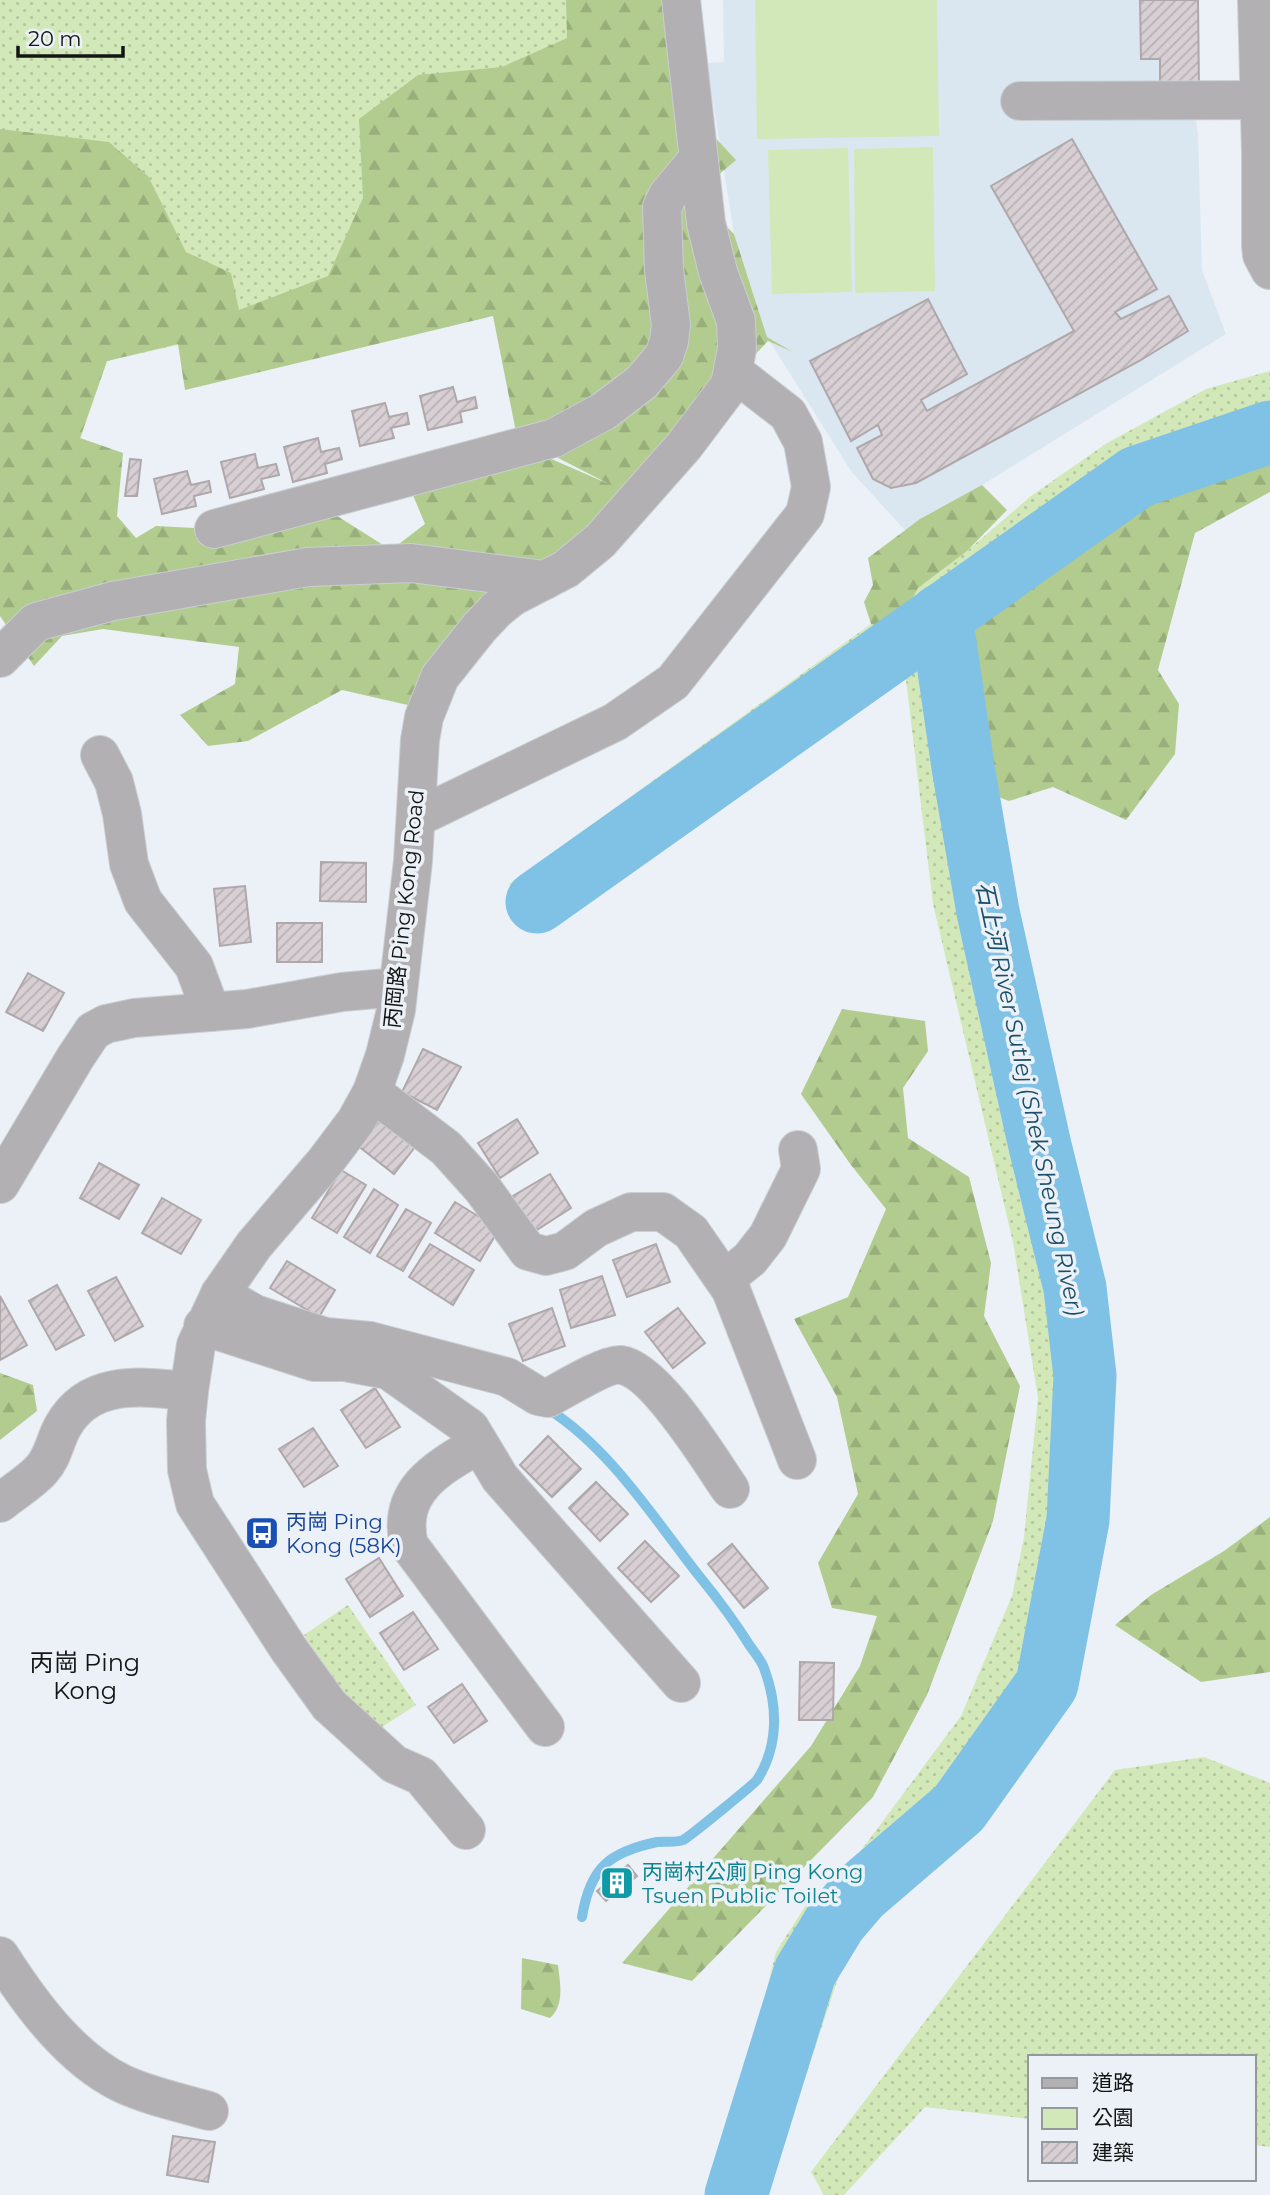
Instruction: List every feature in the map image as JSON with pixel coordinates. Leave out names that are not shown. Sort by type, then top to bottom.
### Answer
[{"type":"street","name":"丙岡路 Ping Kong Road","points":[[466,1830],[421,1776],[394,1764],[329,1705],[288,1648],[195,1504],[187,1471],[186,1421],[189,1391],[196,1345],[212,1310],[254,1245],[356,1121],[372,1092],[396,1010],[413,861],[420,740],[424,717],[440,677],[496,610],[512,597],[584,556],[600,541],[684,446],[730,385],[737,349],[736,321],[718,272],[706,223],[681,0]]},
{"type":"street","points":[[1257,0],[1260,100],[1266,158],[1261,245],[1262,255],[1270,270]]},
{"type":"street","points":[[1020,101],[1260,100]]},
{"type":"street","points":[[214,528],[554,438],[604,411],[642,382],[664,356],[671,325],[664,270],[662,207],[668,195],[698,159]]},
{"type":"street","points":[[416,818],[615,722],[673,682],[805,514],[811,487],[803,442],[788,414],[734,372]]},
{"type":"street","points":[[0,657],[36,622],[113,601],[308,567],[411,562],[545,580]]},
{"type":"street","points":[[100,755],[114,782],[122,814],[129,864],[143,901],[194,966],[211,1012]]},
{"type":"street","points":[[0,1184],[93,1031],[106,1024],[134,1018],[247,1009],[342,992],[398,987]]},
{"type":"street","points":[[372,1092],[446,1149],[482,1188],[528,1251],[547,1256],[565,1251],[597,1228],[631,1212],[663,1212],[691,1232],[725,1279],[797,1460]]},
{"type":"street","points":[[725,1279],[750,1259],[768,1236],[801,1169],[798,1150]]},
{"type":"street","points":[[212,1310],[314,1362],[345,1362],[388,1370],[470,1428],[500,1478],[681,1683]]},
{"type":"street","points":[[212,1310],[255,1314],[326,1337],[370,1341],[507,1377],[548,1398],[592,1374],[619,1364],[635,1369],[670,1403],[730,1489]]},
{"type":"street","points":[[0,1503],[42,1469],[51,1455],[62,1427],[73,1411],[90,1399],[110,1389],[131,1386],[189,1391]]},
{"type":"street","points":[[479,1444],[424,1481],[408,1507],[404,1525],[409,1545],[545,1727]]},
{"type":"street","points":[[0,1956],[21,1989],[82,2059],[122,2084],[209,2111]]},
{"type":"shaded area","points":[[723,0],[1140,0],[1141,59],[1160,59],[1193,102],[1198,134],[1202,270],[1226,334],[982,485],[911,537],[851,471],[767,337],[734,234],[707,63],[724,62]]},
{"type":"green space","points":[[0,0],[642,0],[655,92],[651,238],[107,361],[56,510],[0,554]]},
{"type":"green space","points":[[566,0],[674,0],[694,115],[736,160],[695,195],[734,234],[767,337],[793,352],[768,341],[532,589],[434,711],[342,690],[248,741],[208,746],[180,715],[235,684],[239,647],[103,629],[62,636],[34,666],[0,616],[0,129],[109,142],[148,176],[186,252],[231,273],[239,310],[328,276],[363,198],[359,119],[418,75],[502,67],[567,38]],"holes":[[[493,316],[517,437],[609,484],[519,445],[407,481],[425,524],[391,550],[323,507],[214,529],[156,526],[136,538],[117,516],[123,453],[80,438],[107,361],[178,344],[185,390]]]},
{"type":"green space","points":[[755,0],[937,0],[939,136],[757,139]]},
{"type":"green space","points":[[933,147],[935,291],[855,293],[854,149]]},
{"type":"green space","points":[[848,148],[852,292],[772,294],[768,150]]},
{"type":"green space","points":[[1270,371],[1270,432],[998,592],[979,606],[965,628],[998,841],[1100,1331],[1101,1487],[1090,1570],[1062,1682],[967,1815],[904,1871],[845,1957],[764,2195],[709,2195],[747,2069],[776,1952],[804,1908],[857,1856],[961,1716],[1012,1596],[1024,1537],[1038,1398],[1013,1242],[933,904],[905,672],[546,921],[509,884],[871,624],[895,631],[911,592],[967,551],[1031,496],[1107,443],[1206,389]]},
{"type":"green space","points":[[1270,432],[1270,492],[1195,533],[1158,670],[1179,704],[1175,754],[1126,820],[1053,787],[1009,801],[991,794],[965,628],[979,606],[997,599],[994,578],[1137,477]]},
{"type":"green space","points":[[982,485],[1007,510],[967,551],[918,588],[895,631],[871,624],[864,602],[873,585],[868,558],[920,519]]},
{"type":"green space","points":[[842,1009],[925,1021],[928,1051],[903,1088],[908,1138],[969,1177],[991,1263],[984,1316],[1020,1386],[993,1521],[927,1695],[873,1797],[692,1981],[622,1963],[811,1746],[860,1666],[877,1616],[832,1608],[818,1563],[858,1494],[837,1397],[794,1319],[848,1297],[886,1209],[801,1094]]},
{"type":"green space","points":[[0,1373],[33,1385],[37,1411],[0,1440]]},
{"type":"green space","points":[[1270,1517],[1270,1672],[1201,1682],[1115,1625],[1151,1595],[1224,1551]]},
{"type":"green space","points":[[348,1605],[416,1705],[373,1733],[304,1635]]},
{"type":"green space","points":[[1204,1757],[1270,1783],[1270,2147],[1256,2145],[1256,2055],[1028,2055],[1028,2119],[925,2107],[844,2195],[824,2195],[811,2172],[1115,1770]]},
{"type":"green space","points":[[522,1958],[558,1965],[560,2000],[550,2018],[521,2009]]},
{"type":"building","points":[[1140,0],[1198,0],[1199,90],[1160,88],[1160,59],[1141,59]]},
{"type":"building","points":[[1072,139],[1157,289],[1115,312],[1121,319],[1169,296],[1188,331],[1141,360],[916,483],[891,488],[873,479],[857,448],[882,435],[878,425],[851,441],[810,361],[928,299],[967,374],[921,400],[927,411],[1074,331],[991,186]]},
{"type":"building","points":[[453,387],[457,402],[475,397],[477,408],[460,412],[462,422],[428,430],[420,396]]},
{"type":"building","points":[[385,403],[389,417],[407,413],[409,424],[391,428],[394,438],[360,446],[352,411]]},
{"type":"building","points":[[318,438],[321,452],[339,448],[342,459],[325,464],[327,473],[293,482],[284,447]]},
{"type":"building","points":[[255,454],[258,468],[276,464],[279,475],[261,479],[264,489],[230,498],[221,462]]},
{"type":"building","points":[[130,459],[141,460],[137,496],[125,496]]},
{"type":"building","points":[[187,471],[191,485],[209,481],[211,492],[194,496],[196,506],[162,514],[154,479]]},
{"type":"building","points":[[321,862],[366,863],[366,902],[320,901]]},
{"type":"building","points":[[245,886],[251,942],[220,946],[214,889]]},
{"type":"building","points":[[277,923],[322,923],[322,962],[277,962]]},
{"type":"building","points":[[28,973],[64,993],[43,1031],[6,1012]]},
{"type":"building","points":[[423,1049],[461,1067],[437,1110],[402,1092]]},
{"type":"building","points":[[378,1118],[415,1147],[394,1174],[357,1145]]},
{"type":"building","points":[[517,1119],[538,1153],[500,1178],[478,1143]]},
{"type":"building","points":[[99,1163],[139,1185],[119,1219],[80,1198]]},
{"type":"building","points":[[341,1170],[366,1185],[337,1233],[312,1218]]},
{"type":"building","points":[[550,1174],[571,1208],[532,1233],[511,1197]]},
{"type":"building","points":[[374,1189],[398,1205],[370,1253],[344,1237]]},
{"type":"building","points":[[162,1198],[201,1220],[181,1254],[142,1233]]},
{"type":"building","points":[[455,1202],[499,1229],[480,1261],[435,1233]]},
{"type":"building","points":[[406,1209],[431,1223],[403,1271],[377,1256]]},
{"type":"building","points":[[430,1244],[474,1270],[453,1305],[409,1277]]},
{"type":"building","points":[[656,1244],[670,1282],[627,1297],[613,1260]]},
{"type":"building","points":[[287,1261],[335,1290],[319,1317],[270,1288]]},
{"type":"building","points":[[602,1276],[615,1315],[571,1328],[560,1290]]},
{"type":"building","points":[[116,1277],[143,1326],[115,1341],[88,1291]]},
{"type":"building","points":[[57,1285],[84,1335],[56,1350],[29,1301]]},
{"type":"building","points":[[0,1296],[27,1345],[0,1360]]},
{"type":"building","points":[[552,1308],[565,1346],[523,1361],[509,1324]]},
{"type":"building","points":[[678,1308],[705,1343],[673,1368],[645,1332]]},
{"type":"building","points":[[375,1388],[400,1427],[366,1448],[341,1410]]},
{"type":"building","points":[[313,1428],[338,1466],[304,1487],[279,1449]]},
{"type":"building","points":[[548,1436],[581,1469],[552,1497],[520,1465]]},
{"type":"building","points":[[596,1482],[628,1514],[600,1541],[569,1508]]},
{"type":"building","points":[[645,1541],[679,1576],[651,1602],[618,1568]]},
{"type":"building","points":[[732,1544],[768,1588],[744,1608],[708,1564]]},
{"type":"building","points":[[379,1558],[403,1596],[370,1617],[346,1579]]},
{"type":"building","points":[[413,1612],[438,1649],[404,1670],[380,1633]]},
{"type":"building","points":[[800,1662],[834,1663],[833,1720],[799,1720]]},
{"type":"building","points":[[462,1684],[487,1721],[454,1743],[428,1707]]},
{"type":"building","name":"丙崗村公廁 Ping Kong Tsuen Public Toilet","points":[[628,1865],[637,1876],[606,1901],[597,1891]]},
{"type":"building","points":[[173,2136],[215,2142],[208,2182],[167,2175]]},
{"type":"waterway","name":"石上河 River Sutlej (Shek Sheung River)","points":[[537,902],[1137,477],[1270,432]]},
{"type":"waterway","name":"石上河 River Sutlej (Shek Sheung River)","points":[[736,2195],[805,1972],[836,1921],[860,1893],[959,1808],[1047,1684],[1078,1520],[1085,1376],[1075,1288],[988,912],[941,615]]},
{"type":"waterway","points":[[548,1409],[592,1444],[611,1464],[720,1602],[763,1665],[774,1711],[773,1739],[757,1780],[683,1840],[640,1846],[614,1857],[604,1865],[590,1886],[582,1917]]},
{"type":"place","name":"丙崗 Ping Kong (58K)","points":[[262,1533]]},
{"type":"place","name":"丙崗村公廁 Ping Kong Tsuen Public Toilet","points":[[617,1883]]},
{"type":"district","name":"丙崗 Ping Kong","points":[[85,1676]]}]
